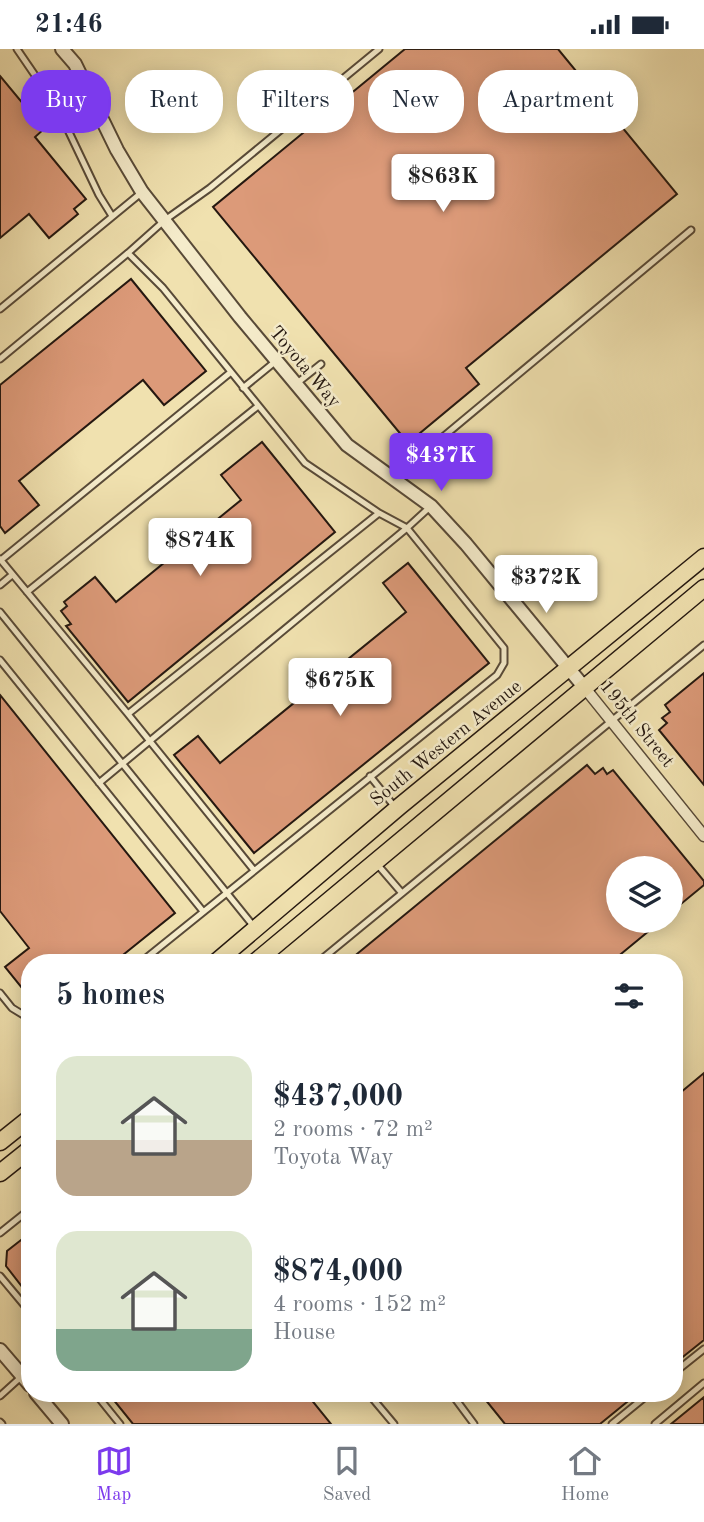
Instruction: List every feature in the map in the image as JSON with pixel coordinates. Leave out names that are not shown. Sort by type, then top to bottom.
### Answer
[{"type":"main road","name":"South Western Avenue","points":[[226,954],[396,809],[704,557]]},
{"type":"main road","points":[[265,954],[704,588]]},
{"type":"main road","points":[[0,1142],[21,1125]]},
{"type":"main road","points":[[0,1173],[21,1156]]},
{"type":"street","name":"Toyota Way","points":[[62,49],[75,64],[117,150],[142,192],[276,361],[346,445],[431,506],[569,668]]},
{"type":"street","name":"195th Street","points":[[569,668],[704,836]]},
{"type":"street","points":[[0,1350],[21,1375]]},
{"type":"street","points":[[44,1402],[62,1424]]},
{"type":"lane","points":[[17,49],[58,109],[99,195],[112,216]]},
{"type":"lane","points":[[0,359],[165,220],[210,188],[379,49]]},
{"type":"lane","points":[[0,309],[142,192]]},
{"type":"lane","points":[[392,479],[691,230]]},
{"type":"lane","points":[[128,253],[163,288],[305,463],[379,513],[407,528],[504,648],[504,663],[497,675],[151,954]]},
{"type":"lane","points":[[243,388],[276,361]]},
{"type":"lane","points":[[296,384],[321,364]]},
{"type":"lane","points":[[230,372],[0,559],[253,869]]},
{"type":"lane","points":[[27,592],[258,406]]},
{"type":"lane","points":[[99,783],[431,506]]},
{"type":"lane","points":[[128,714],[379,513]]},
{"type":"lane","points":[[0,585],[12,575]]},
{"type":"lane","points":[[0,612],[256,928]]},
{"type":"lane","points":[[328,954],[704,645]]},
{"type":"lane","points":[[0,660],[202,911]]},
{"type":"lane","points":[[370,776],[396,809]]},
{"type":"lane","points":[[375,861],[401,892]]},
{"type":"lane","points":[[0,993],[12,1008],[21,1014]]},
{"type":"lane","points":[[0,1233],[21,1216]]},
{"type":"lane","points":[[0,1276],[21,1302]]},
{"type":"lane","points":[[683,1366],[704,1349]]},
{"type":"lane","points":[[683,1401],[704,1383]]},
{"type":"lane","points":[[0,1396],[21,1384]]},
{"type":"lane","points":[[102,1402],[120,1424]]},
{"type":"lane","points":[[376,1402],[394,1424]]},
{"type":"lane","points":[[458,1402],[474,1424]]},
{"type":"lane","points":[[612,1424],[639,1402]]},
{"type":"lane","points":[[655,1424],[681,1402]]},
{"type":"building","points":[[405,49],[558,49],[575,70],[478,70],[478,133],[627,133],[677,194],[466,368],[479,384],[408,443],[213,207],[303,133],[354,133],[354,91],[368,79],[368,133],[464,133],[464,70],[379,70]]},
{"type":"building","points":[[0,76],[21,101],[21,133],[40,133],[35,137],[86,199],[74,209],[78,214],[49,238],[29,214],[0,238]]},
{"type":"building","points":[[131,279],[206,371],[164,405],[143,380],[19,481],[39,505],[5,533],[0,526],[0,385]]},
{"type":"building","points":[[262,442],[335,532],[128,702],[66,626],[71,624],[61,611],[67,606],[64,602],[95,577],[116,602],[241,500],[221,475]]},
{"type":"building","points":[[408,563],[489,663],[254,853],[174,755],[198,736],[220,763],[406,612],[383,583]]},
{"type":"building","points":[[704,673],[704,785],[659,730],[667,723],[662,718],[670,712],[665,705]]},
{"type":"building","points":[[0,695],[175,913],[124,954],[21,954],[29,948],[0,911]]},
{"type":"building","points":[[587,765],[595,774],[603,768],[607,774],[613,770],[704,881],[704,885],[683,902],[683,856],[606,856],[606,933],[646,933],[621,954],[357,954]]},
{"type":"building","points":[[21,954],[21,987],[5,967]]},
{"type":"building","points":[[704,1073],[704,1340],[683,1357],[683,1090]]},
{"type":"building","points":[[21,1240],[21,1285],[6,1266],[7,1251]]},
{"type":"building","points":[[704,1397],[704,1424],[671,1424]]},
{"type":"building","points":[[115,1402],[313,1402],[331,1424],[133,1424]]},
{"type":"building","points":[[487,1402],[627,1402],[600,1424],[505,1424]]}]
